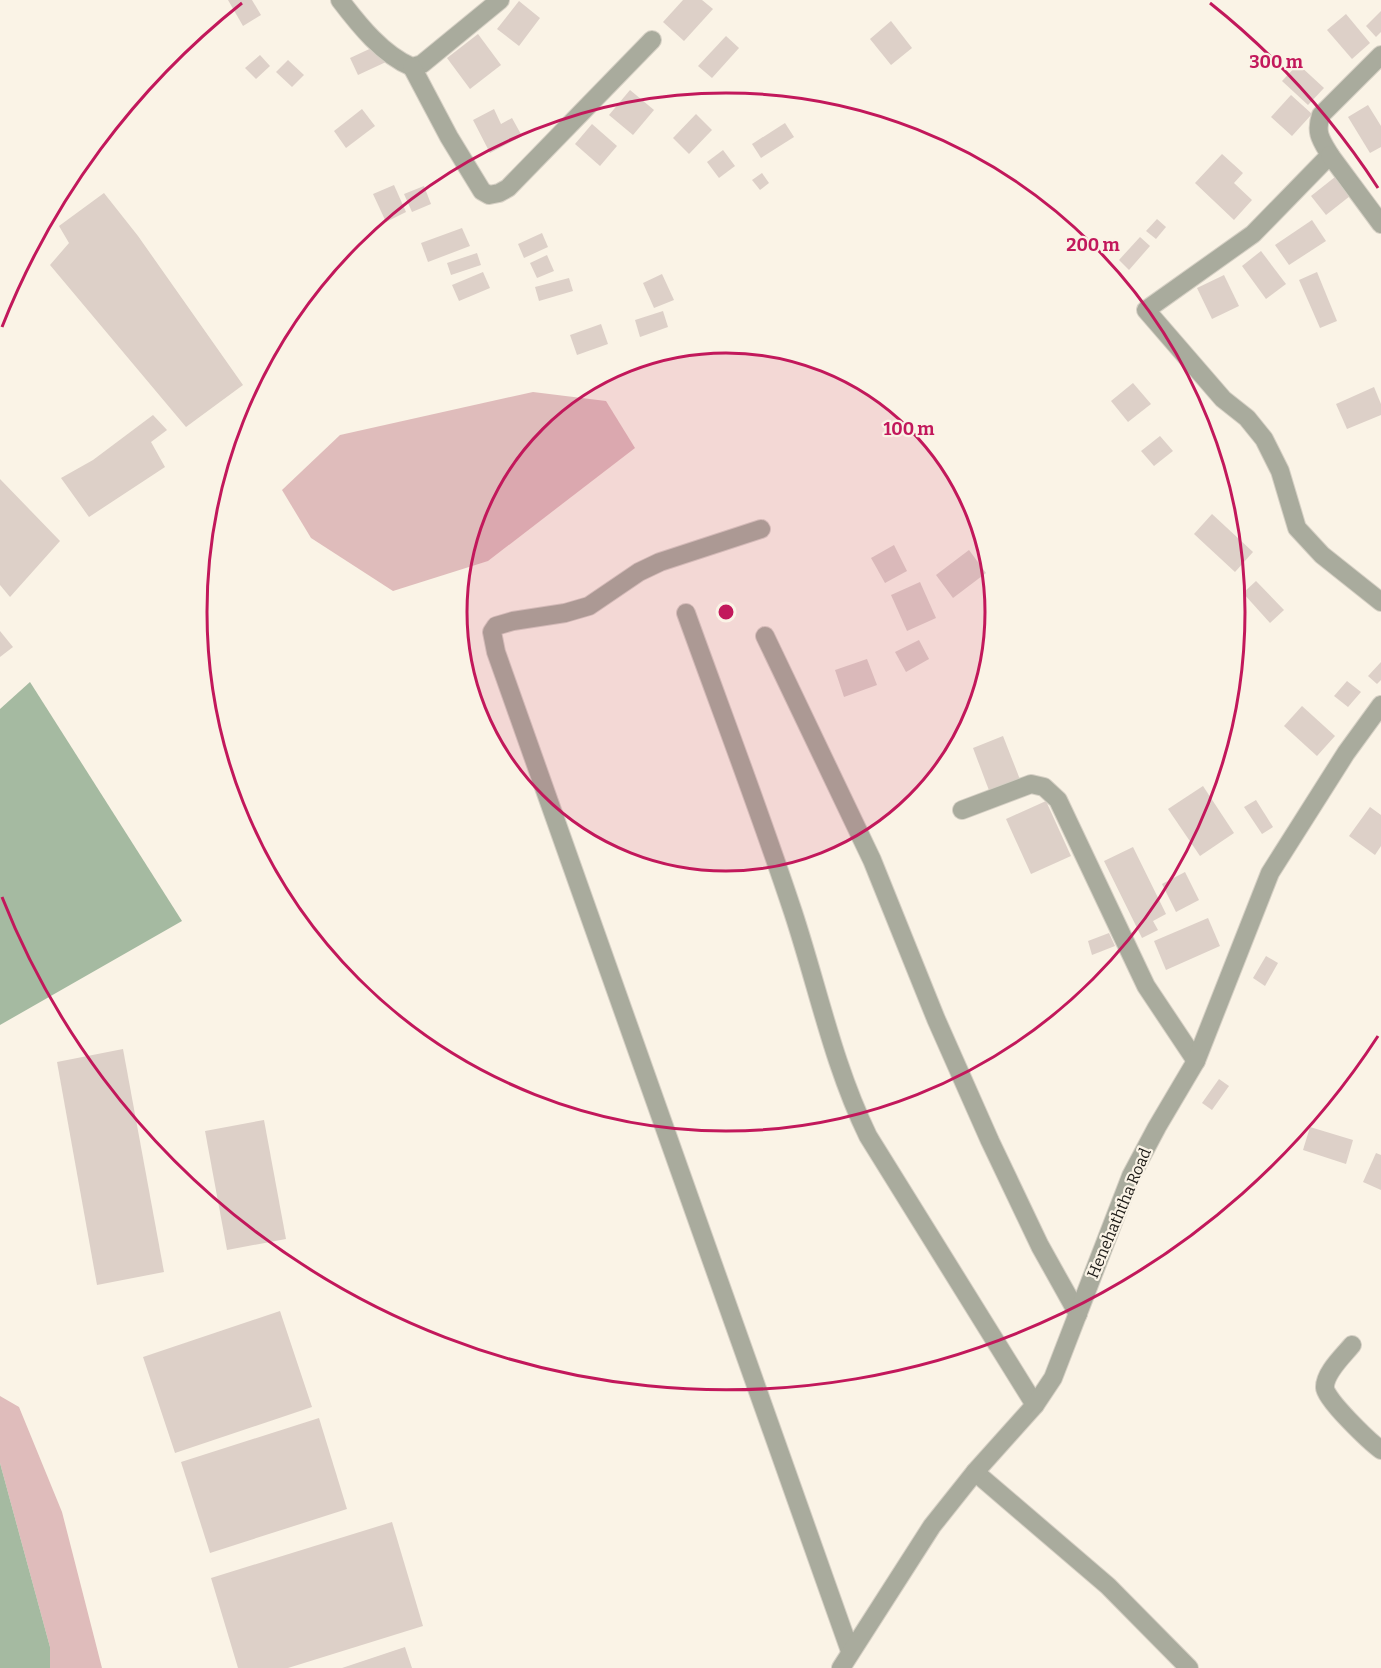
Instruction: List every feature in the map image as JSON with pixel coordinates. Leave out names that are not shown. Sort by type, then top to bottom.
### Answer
[{"type":"street","points":[[340,0],[358,23],[399,62],[412,67],[422,64],[500,0]]},
{"type":"street","points":[[412,67],[469,172],[482,191],[489,195],[508,188],[652,40]]},
{"type":"street","points":[[1381,56],[1321,115],[1318,126],[1330,155],[1381,224]]},
{"type":"street","points":[[1330,155],[1253,234],[1146,310],[1223,399],[1247,418],[1264,439],[1280,471],[1297,528],[1322,555],[1381,602]]},
{"type":"street","points":[[761,529],[660,562],[639,572],[589,606],[565,613],[513,621],[496,626],[492,632],[496,652],[850,1651]]},
{"type":"street","points":[[686,613],[794,913],[834,1055],[851,1101],[868,1136],[1035,1405]]},
{"type":"street","points":[[765,636],[872,860],[936,1019],[990,1141],[1040,1246],[1078,1314]]},
{"type":"street","name":"Henehaththa Road","points":[[841,1668],[932,1526],[975,1472],[1035,1405],[1053,1378],[1131,1176],[1196,1061],[1270,873],[1346,753],[1381,705]]},
{"type":"street","points":[[962,810],[1031,784],[1044,787],[1058,800],[1146,986],[1196,1061]]},
{"type":"street","points":[[1352,1345],[1328,1375],[1324,1387],[1329,1399],[1381,1450]]},
{"type":"street","points":[[975,1472],[1108,1586],[1189,1668]]},
{"type":"shaded area","points":[[533,392],[606,401],[635,448],[488,561],[393,591],[311,538],[282,490],[340,435]]},
{"type":"shaded area","points":[[30,682],[182,921],[0,1025],[0,709]]},
{"type":"shaded area","points":[[0,1396],[19,1407],[62,1512],[102,1668],[50,1668],[50,1647],[0,1463]]},
{"type":"shaded area","points":[[0,1463],[50,1647],[50,1668],[0,1668]]},
{"type":"building","points":[[228,0],[252,0],[261,15],[243,26]]},
{"type":"building","points":[[683,0],[702,0],[713,9],[684,41],[663,22]]},
{"type":"building","points":[[519,1],[540,18],[519,46],[497,29]]},
{"type":"building","points":[[1381,11],[1381,32],[1376,37],[1366,26]]},
{"type":"building","points":[[1346,14],[1370,43],[1352,59],[1327,30]]},
{"type":"building","points":[[891,21],[912,48],[891,65],[870,39]]},
{"type":"building","points":[[478,34],[501,65],[470,89],[447,58]]},
{"type":"building","points":[[726,36],[739,48],[712,78],[698,66]]},
{"type":"building","points":[[378,45],[386,62],[358,75],[350,58]]},
{"type":"building","points":[[260,55],[270,66],[256,79],[245,68]]},
{"type":"building","points":[[288,60],[304,75],[292,87],[276,72]]},
{"type":"building","points":[[1298,64],[1324,88],[1308,105],[1282,81]]},
{"type":"building","points":[[630,90],[654,110],[633,135],[609,115]]},
{"type":"building","points":[[1291,95],[1312,114],[1292,136],[1271,117]]},
{"type":"building","points":[[1368,105],[1381,126],[1381,147],[1370,153],[1348,117]]},
{"type":"building","points":[[362,109],[375,126],[346,148],[334,131]]},
{"type":"building","points":[[494,109],[501,124],[512,118],[522,136],[490,153],[473,120]]},
{"type":"building","points":[[696,114],[712,130],[689,154],[673,138]]},
{"type":"building","points":[[785,123],[794,137],[761,158],[752,144]]},
{"type":"building","points":[[592,124],[617,146],[600,166],[575,144]]},
{"type":"building","points":[[723,150],[735,166],[719,178],[707,162]]},
{"type":"building","points":[[1222,154],[1243,173],[1234,183],[1252,200],[1234,220],[1195,183]]},
{"type":"building","points":[[762,173],[769,183],[760,190],[752,180]]},
{"type":"building","points":[[1335,177],[1350,196],[1326,215],[1311,196]]},
{"type":"building","points":[[394,185],[406,212],[386,222],[373,194]]},
{"type":"building","points":[[424,186],[431,204],[412,212],[404,194]]},
{"type":"building","points":[[104,193],[138,236],[243,385],[186,427],[50,265],[69,243],[59,226]]},
{"type":"building","points":[[1157,219],[1166,227],[1156,239],[1146,231]]},
{"type":"building","points":[[1312,220],[1326,241],[1289,265],[1275,245]]},
{"type":"building","points":[[462,228],[470,246],[428,262],[421,243]]},
{"type":"building","points":[[542,233],[548,247],[524,258],[518,244]]},
{"type":"building","points":[[1140,237],[1150,246],[1129,270],[1119,260]]},
{"type":"building","points":[[1261,251],[1286,284],[1266,299],[1242,266]]},
{"type":"building","points":[[477,253],[481,265],[451,275],[447,263]]},
{"type":"building","points":[[547,255],[554,271],[537,278],[530,263]]},
{"type":"building","points":[[483,272],[490,288],[459,301],[452,285]]},
{"type":"building","points":[[1317,272],[1337,321],[1320,328],[1299,280]]},
{"type":"building","points":[[662,274],[674,300],[654,308],[643,283]]},
{"type":"building","points":[[1224,275],[1239,306],[1212,319],[1197,288]]},
{"type":"building","points":[[569,278],[573,291],[539,301],[535,287]]},
{"type":"building","points":[[663,311],[668,327],[640,337],[635,320]]},
{"type":"building","points":[[601,324],[608,344],[577,355],[570,335]]},
{"type":"building","points":[[1133,383],[1151,404],[1128,422],[1111,401]]},
{"type":"building","points":[[1374,387],[1381,404],[1381,415],[1347,429],[1336,404]]},
{"type":"building","points":[[153,415],[167,430],[151,442],[165,467],[89,517],[61,478],[93,460]]},
{"type":"building","points":[[1160,436],[1173,451],[1154,466],[1141,451]]},
{"type":"building","points":[[0,479],[60,541],[10,597],[0,585]]},
{"type":"building","points":[[1212,514],[1253,552],[1235,572],[1194,534]]},
{"type":"building","points":[[894,545],[907,571],[885,583],[871,558]]},
{"type":"building","points":[[969,550],[986,573],[953,598],[936,575]]},
{"type":"building","points":[[1256,581],[1284,610],[1270,623],[1243,593]]},
{"type":"building","points":[[920,582],[936,618],[907,631],[891,595]]},
{"type":"building","points":[[0,631],[13,647],[0,657]]},
{"type":"building","points":[[919,640],[929,659],[906,672],[895,652]]},
{"type":"building","points":[[867,659],[877,685],[844,697],[835,670]]},
{"type":"building","points":[[1381,662],[1381,680],[1377,684],[1368,676]]},
{"type":"building","points":[[1347,681],[1361,692],[1348,707],[1334,696]]},
{"type":"building","points":[[1302,706],[1335,736],[1317,756],[1284,726]]},
{"type":"building","points":[[1003,736],[1021,782],[990,793],[973,748]]},
{"type":"building","points":[[1203,786],[1234,833],[1200,856],[1168,809]]},
{"type":"building","points":[[1256,800],[1273,827],[1262,834],[1244,807]]},
{"type":"building","points":[[1046,801],[1071,856],[1031,874],[1006,819]]},
{"type":"building","points":[[1370,807],[1381,815],[1381,846],[1375,855],[1349,836]]},
{"type":"building","points":[[1133,847],[1166,914],[1153,921],[1158,930],[1142,938],[1104,861]]},
{"type":"building","points":[[1185,872],[1199,900],[1176,912],[1162,884]]},
{"type":"building","points":[[1208,918],[1220,946],[1166,970],[1154,941]]},
{"type":"building","points":[[1109,933],[1115,946],[1092,955],[1088,941]]},
{"type":"building","points":[[1266,956],[1278,963],[1265,986],[1253,978]]},
{"type":"building","points":[[123,1049],[164,1272],[97,1285],[57,1062]]},
{"type":"building","points":[[1219,1079],[1229,1086],[1212,1110],[1202,1103]]},
{"type":"building","points":[[264,1120],[286,1239],[227,1250],[205,1131]]},
{"type":"building","points":[[1310,1127],[1353,1140],[1346,1164],[1303,1150]]},
{"type":"building","points":[[1376,1153],[1381,1155],[1381,1190],[1363,1182]]},
{"type":"building","points":[[280,1311],[312,1407],[175,1453],[143,1357]]},
{"type":"building","points":[[319,1418],[347,1509],[210,1553],[181,1462]]},
{"type":"building","points":[[392,1522],[423,1626],[288,1668],[238,1668],[211,1578]]},
{"type":"building","points":[[405,1647],[412,1668],[342,1668]]}]
